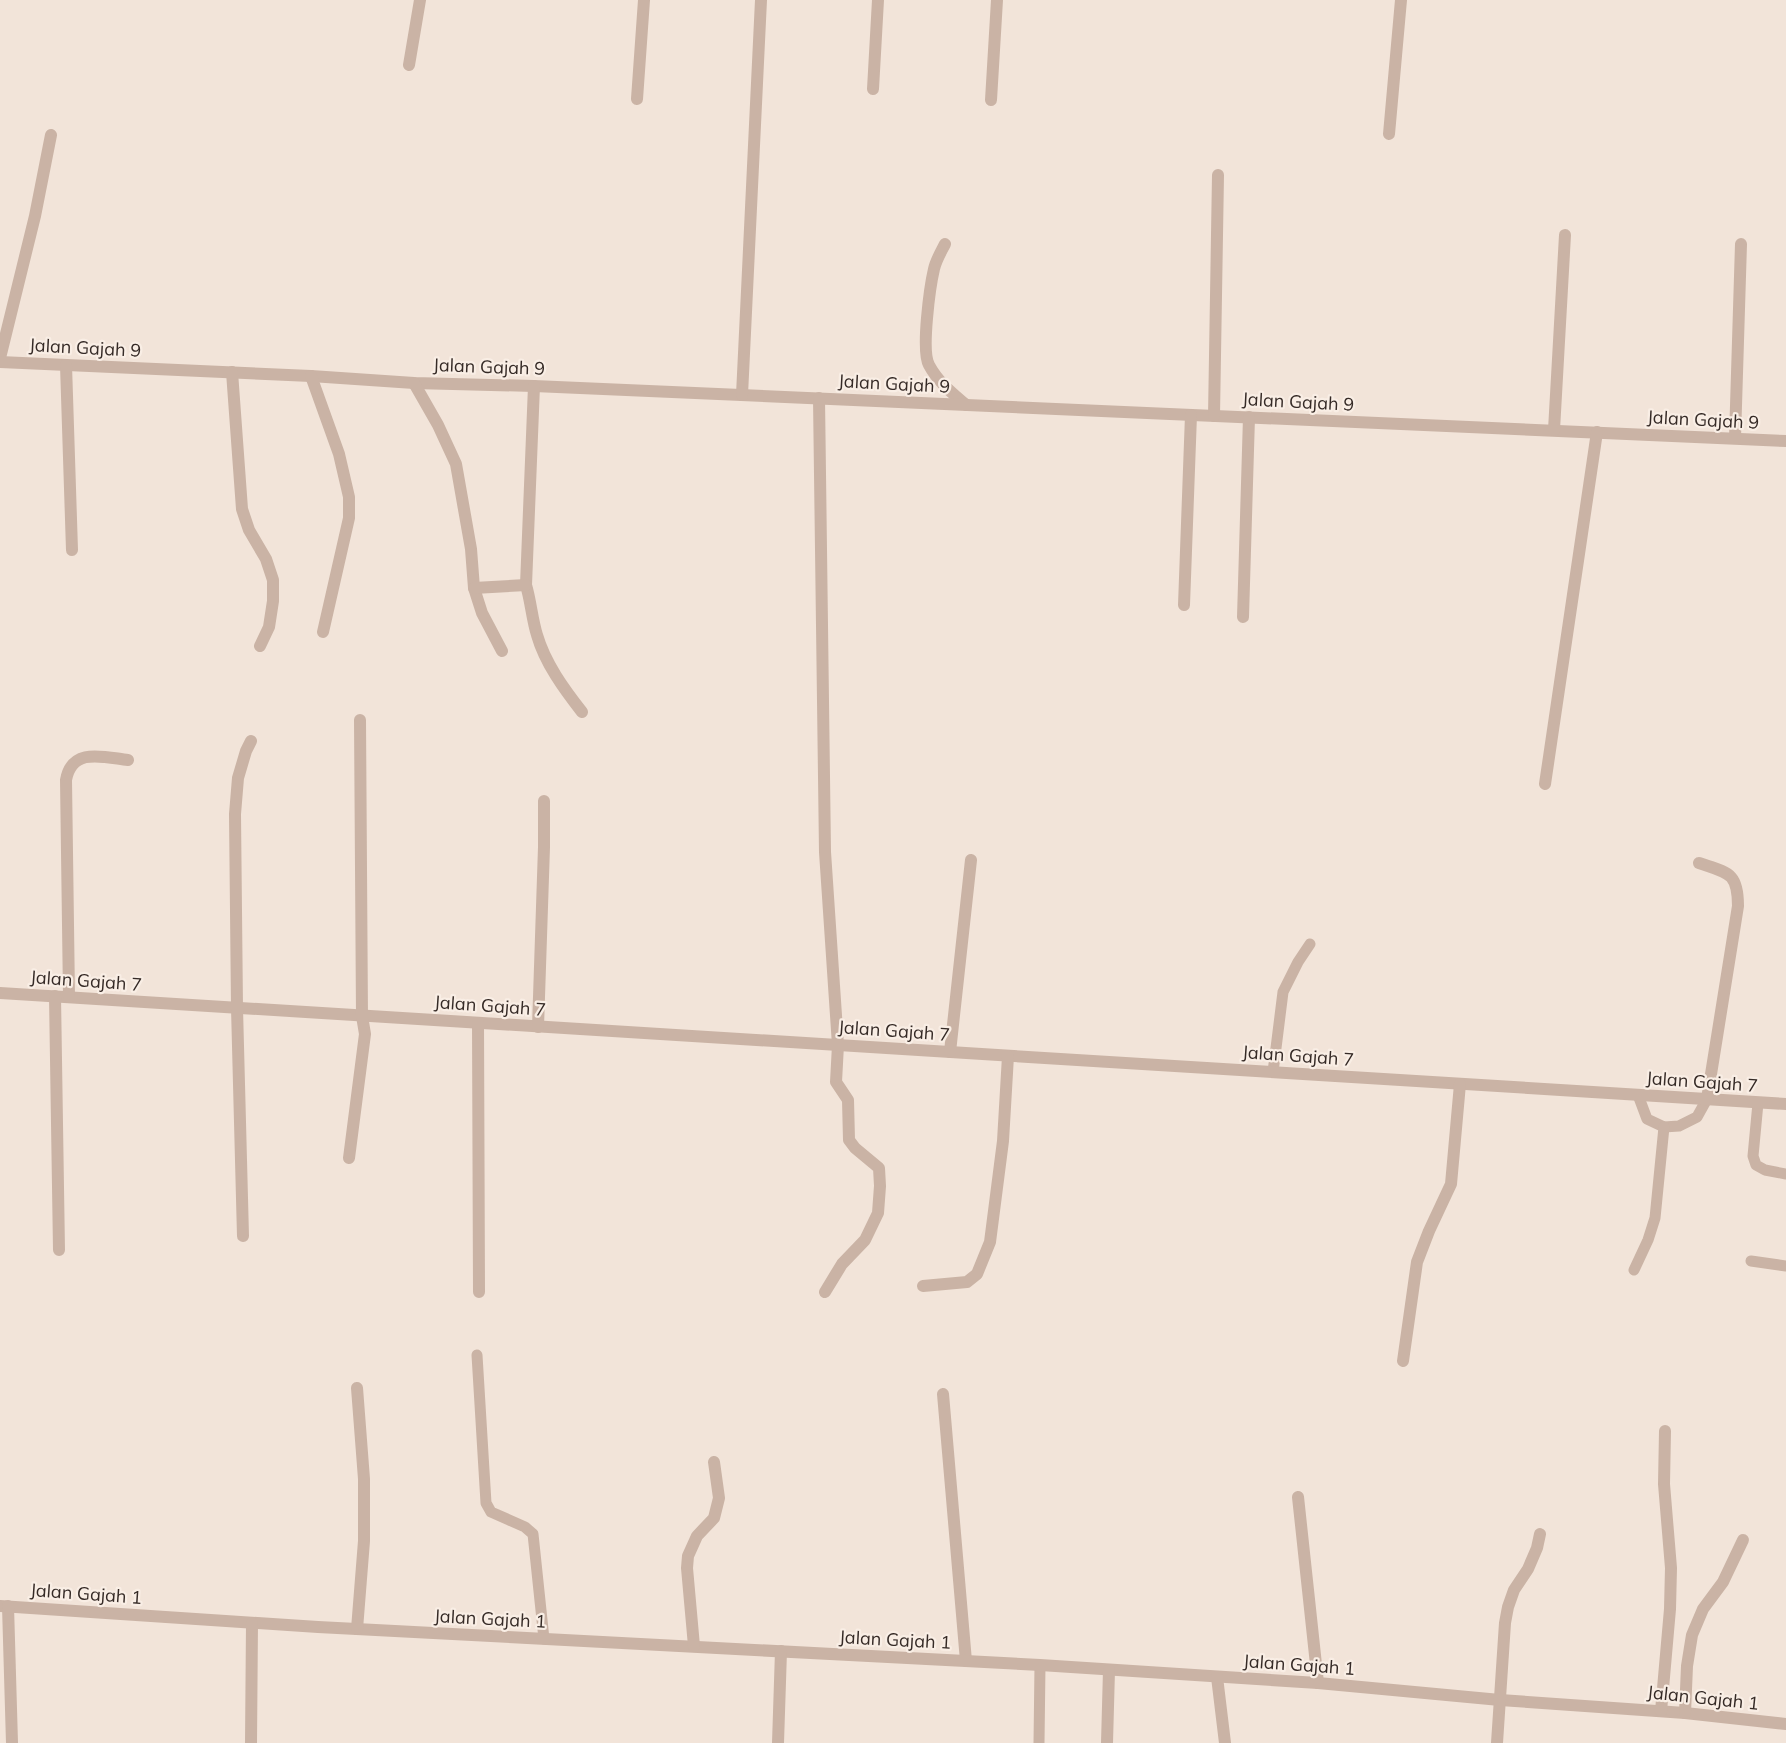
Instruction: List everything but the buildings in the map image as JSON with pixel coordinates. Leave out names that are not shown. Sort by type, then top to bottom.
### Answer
[{"type":"street","points":[[409,65],[420,0]]},
{"type":"street","points":[[637,99],[644,0]]},
{"type":"street","points":[[742,395],[761,0]]},
{"type":"street","points":[[873,89],[878,0]]},
{"type":"street","points":[[991,100],[997,0]]},
{"type":"street","points":[[1389,134],[1401,0]]},
{"type":"street","points":[[0,358],[35,216],[51,135]]},
{"type":"street","points":[[1214,416],[1218,175]]},
{"type":"street","points":[[1554,430],[1565,236]]},
{"type":"street","points":[[945,244],[934,266],[931,283],[925,344],[927,363],[942,384],[966,405]]},
{"type":"street","points":[[1735,438],[1741,244]]},
{"type":"street","name":"Jalan Gajah 9","points":[[0,362],[311,376],[414,383],[819,398],[1786,441]]},
{"type":"street","points":[[66,365],[72,550]]},
{"type":"street","points":[[232,372],[242,509],[249,530],[266,559],[273,580],[273,601],[269,627],[260,646]]},
{"type":"street","points":[[311,376],[339,454],[349,497],[349,518],[323,632]]},
{"type":"street","points":[[414,383],[438,425],[456,464],[471,549],[474,588],[482,612],[502,651]]},
{"type":"street","points":[[534,386],[526,585],[530,596],[537,635],[551,668],[566,692],[582,712]]},
{"type":"street","points":[[819,398],[824,852],[838,1045],[836,1082],[848,1100],[849,1140],[855,1148],[879,1168],[880,1186],[878,1213],[865,1240],[842,1264],[826,1292]]},
{"type":"street","points":[[1184,605],[1192,414]]},
{"type":"street","points":[[1243,617],[1249,417]]},
{"type":"street","points":[[1545,784],[1597,432]]},
{"type":"street","points":[[474,588],[526,585]]},
{"type":"street","points":[[349,1158],[365,1034],[362,1016],[360,720]]},
{"type":"street","points":[[243,1236],[237,1008],[235,814],[238,778],[251,740]]},
{"type":"street","points":[[69,997],[66,780],[68,770],[74,762],[82,757],[92,756],[128,760]]},
{"type":"street","points":[[538,1026],[544,801]]},
{"type":"street","points":[[950,1052],[971,860]]},
{"type":"street","points":[[1699,863],[1722,871],[1734,879],[1738,891],[1738,906],[1707,1099]]},
{"type":"street","name":"Jalan Gajah 7","points":[[0,993],[1786,1104]]},
{"type":"street","points":[[55,996],[59,1250]]},
{"type":"street","points":[[478,1023],[479,1292]]},
{"type":"street","points":[[923,1286],[967,1282],[977,1274],[990,1242],[1003,1141],[1008,1056]]},
{"type":"street","points":[[1403,1360],[1417,1262],[1450,1184],[1460,1084]]},
{"type":"street","points":[[357,1388],[364,1479],[364,1541],[357,1629]]},
{"type":"street","points":[[944,1394],[966,1661]]},
{"type":"street","points":[[1661,1711],[1670,1609],[1671,1568],[1664,1484],[1665,1431]]},
{"type":"street","points":[[694,1646],[687,1568],[688,1556],[697,1536],[714,1518],[719,1498],[714,1462]]},
{"type":"street","points":[[1298,1497],[1318,1683]]},
{"type":"street","points":[[1497,1743],[1505,1624],[1508,1607],[1514,1590],[1528,1569],[1537,1548],[1540,1534]]},
{"type":"street","points":[[1685,1713],[1687,1666],[1692,1634],[1703,1609],[1723,1582],[1743,1540]]},
{"type":"street","points":[[4,1606],[12,1743]]},
{"type":"street","name":"Jalan Gajah 1","points":[[4,1606],[357,1629],[1217,1676],[1318,1683],[1500,1700],[1685,1713],[1786,1724]]},
{"type":"street","points":[[251,1743],[252,1622]]},
{"type":"street","points":[[778,1743],[781,1651]]},
{"type":"street","points":[[1106,1743],[1109,1670]]},
{"type":"street","points":[[1217,1676],[1225,1743]]},
{"type":"lane","points":[[1273,1072],[1283,992],[1298,962],[1310,944]]},
{"type":"lane","points":[[1638,1095],[1647,1118],[1664,1127],[1679,1126],[1697,1117],[1707,1099]]},
{"type":"lane","points":[[1758,1103],[1753,1156],[1756,1164],[1765,1170],[1786,1174]]},
{"type":"lane","points":[[1634,1270],[1648,1240],[1655,1218],[1664,1127]]},
{"type":"lane","points":[[1751,1261],[1786,1266]]},
{"type":"lane","points":[[476,1354],[487,1508],[495,1515],[525,1527],[533,1534],[544,1639]]},
{"type":"lane","points":[[1039,1743],[1040,1665]]}]
